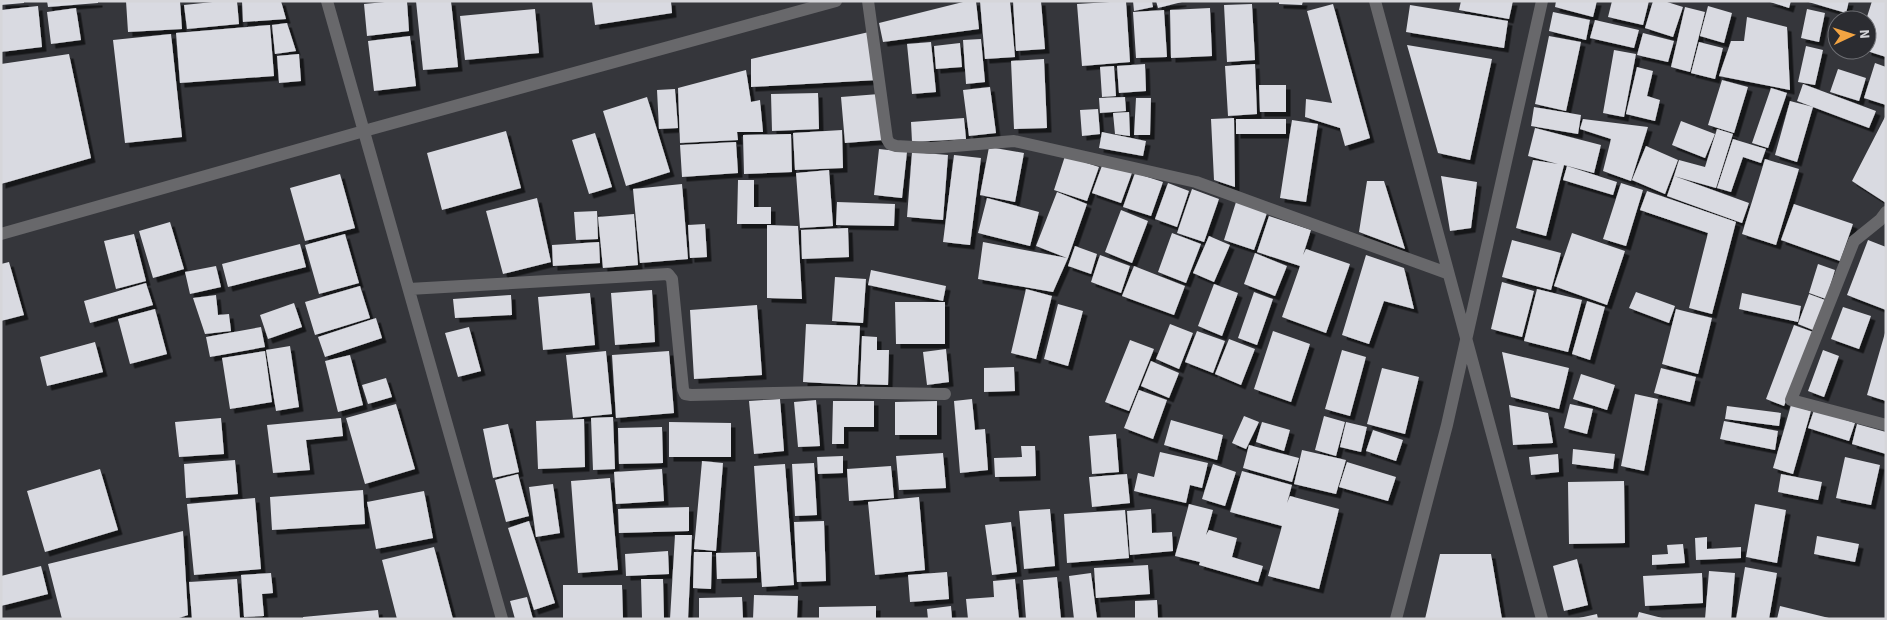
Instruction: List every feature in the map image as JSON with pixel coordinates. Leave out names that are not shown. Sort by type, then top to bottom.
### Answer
[{"type":"street","points":[[327,1],[502,619]]},
{"type":"street","points":[[1,234],[364,131],[836,1]]},
{"type":"street","points":[[868,1],[887,139],[890,144],[931,148],[1014,141],[1196,182],[1447,272]]},
{"type":"street","points":[[1375,1],[1542,619]]},
{"type":"street","points":[[1396,619],[1447,425],[1542,1]]},
{"type":"street","points":[[1884,218],[1854,241],[1792,400],[1886,425]]},
{"type":"street","points":[[409,289],[668,274],[672,279],[685,394],[822,392],[945,394]]},
{"type":"building","points":[[1,1],[24,1],[24,3],[1,5]]},
{"type":"building","points":[[47,1],[98,1],[98,3],[48,7]]},
{"type":"building","points":[[126,1],[180,1],[182,29],[128,32]]},
{"type":"building","points":[[237,1],[239,24],[187,29],[184,5]]},
{"type":"building","points":[[242,1],[281,1],[286,19],[243,22]]},
{"type":"building","points":[[407,1],[409,31],[367,36],[364,4]]},
{"type":"building","points":[[416,1],[451,1],[458,67],[423,70]]},
{"type":"building","points":[[592,1],[671,1],[672,13],[595,25]]},
{"type":"building","points":[[967,1],[976,1],[979,29],[883,42],[879,23]]},
{"type":"building","points":[[980,1],[1010,1],[1015,57],[985,59]]},
{"type":"building","points":[[1013,1],[1041,1],[1045,49],[1016,51]]},
{"type":"building","points":[[1126,1],[1130,62],[1082,66],[1077,4]]},
{"type":"building","points":[[1133,1],[1152,1],[1153,7],[1134,11]]},
{"type":"building","points":[[1156,1],[1182,1],[1182,2],[1158,8]]},
{"type":"building","points":[[1279,1],[1303,1],[1302,5],[1279,4]]},
{"type":"building","points":[[1461,1],[1513,1],[1509,19],[1459,10]]},
{"type":"building","points":[[1556,1],[1597,1],[1593,17],[1555,7]]},
{"type":"building","points":[[1612,1],[1649,1],[1643,25],[1608,17]]},
{"type":"building","points":[[1653,1],[1664,1],[1683,7],[1673,37],[1645,28]]},
{"type":"building","points":[[1767,1],[1791,1],[1789,8]]},
{"type":"building","points":[[1805,1],[1849,1],[1847,10],[1836,10]]},
{"type":"building","points":[[1872,1],[1886,1],[1886,57],[1877,54],[1877,10],[1869,10]]},
{"type":"building","points":[[1252,4],[1255,60],[1227,62],[1224,5]]},
{"type":"building","points":[[1333,4],[1370,138],[1345,146],[1340,128],[1305,117],[1306,99],[1332,103],[1307,11]]},
{"type":"building","points":[[1410,5],[1508,21],[1504,48],[1406,32]]},
{"type":"building","points":[[38,6],[42,47],[1,52],[1,10]]},
{"type":"building","points":[[1708,6],[1732,13],[1724,43],[1700,36]]},
{"type":"building","points":[[1685,7],[1705,12],[1690,72],[1671,67]]},
{"type":"building","points":[[76,8],[81,40],[51,44],[47,12]]},
{"type":"building","points":[[1210,8],[1212,56],[1171,58],[1170,10]]},
{"type":"building","points":[[535,9],[539,53],[465,60],[460,16]]},
{"type":"building","points":[[1807,9],[1825,13],[1819,42],[1801,38]]},
{"type":"building","points":[[1164,10],[1167,57],[1136,58],[1133,12]]},
{"type":"building","points":[[1553,12],[1590,20],[1586,40],[1549,31]]},
{"type":"building","points":[[1747,17],[1787,27],[1790,90],[1719,76],[1731,41],[1744,41]]},
{"type":"building","points":[[1595,20],[1639,30],[1634,48],[1590,38]]},
{"type":"building","points":[[287,23],[296,51],[275,54],[272,25]]},
{"type":"building","points":[[270,25],[274,76],[180,83],[176,33]]},
{"type":"building","points":[[869,32],[878,80],[751,87],[751,59]]},
{"type":"building","points":[[1643,33],[1674,41],[1668,62],[1637,55]]},
{"type":"building","points":[[171,34],[182,137],[125,143],[113,40]]},
{"type":"building","points":[[410,36],[416,86],[374,91],[368,41]]},
{"type":"building","points":[[1549,36],[1581,42],[1566,111],[1535,104]]},
{"type":"building","points":[[981,39],[985,82],[966,84],[963,40]]},
{"type":"building","points":[[931,42],[936,92],[912,94],[907,44]]},
{"type":"building","points":[[1699,42],[1723,48],[1715,79],[1691,73]]},
{"type":"building","points":[[960,43],[962,67],[936,69],[934,46]]},
{"type":"building","points":[[1407,45],[1492,59],[1470,160],[1438,153]]},
{"type":"building","points":[[1806,46],[1823,50],[1815,85],[1798,82]]},
{"type":"building","points":[[1614,50],[1636,54],[1624,117],[1603,113]]},
{"type":"building","points":[[69,54],[91,158],[1,184],[1,64]]},
{"type":"building","points":[[299,54],[301,81],[279,83],[277,56]]},
{"type":"building","points":[[1044,59],[1047,128],[1014,129],[1011,61]]},
{"type":"building","points":[[1875,63],[1886,67],[1886,105],[1864,98]]},
{"type":"building","points":[[1145,64],[1146,91],[1119,93],[1117,66]]},
{"type":"building","points":[[1255,64],[1257,114],[1228,116],[1225,66]]},
{"type":"building","points":[[1114,66],[1116,96],[1102,97],[1100,67]]},
{"type":"building","points":[[1637,67],[1653,71],[1647,96],[1660,100],[1655,121],[1626,114]]},
{"type":"building","points":[[1838,69],[1866,78],[1859,101],[1830,92]]},
{"type":"building","points":[[746,70],[751,102],[760,100],[763,132],[737,132],[738,140],[680,143],[678,88]]},
{"type":"building","points":[[1722,80],[1748,87],[1734,133],[1708,125]]},
{"type":"building","points":[[1803,84],[1876,111],[1869,128],[1797,101]]},
{"type":"building","points":[[1259,85],[1286,85],[1286,112],[1260,112]]},
{"type":"building","points":[[990,87],[996,133],[969,136],[963,90]]},
{"type":"building","points":[[1771,88],[1787,93],[1768,148],[1752,143]]},
{"type":"building","points":[[675,89],[678,128],[659,129],[657,90]]},
{"type":"building","points":[[818,93],[819,129],[772,131],[771,94]]},
{"type":"building","points":[[879,94],[883,140],[845,143],[841,97]]},
{"type":"building","points":[[647,97],[670,172],[626,186],[603,111]]},
{"type":"building","points":[[1125,97],[1126,111],[1100,113],[1099,98]]},
{"type":"building","points":[[1136,98],[1151,98],[1150,135],[1134,135]]},
{"type":"building","points":[[1790,101],[1813,107],[1797,162],[1775,155]]},
{"type":"building","points":[[1534,107],[1581,115],[1578,134],[1531,126]]},
{"type":"building","points":[[1098,109],[1100,134],[1082,136],[1080,110]]},
{"type":"building","points":[[1129,112],[1130,136],[1115,134],[1113,113]]},
{"type":"building","points":[[1886,115],[1886,203],[1852,181]]},
{"type":"building","points":[[964,118],[966,139],[912,142],[911,122]]},
{"type":"building","points":[[1234,118],[1235,187],[1214,180],[1211,119]]},
{"type":"building","points":[[1236,119],[1286,119],[1286,134],[1236,134]]},
{"type":"building","points":[[1583,119],[1648,127],[1631,181],[1603,171],[1611,139],[1580,129]]},
{"type":"building","points":[[1292,120],[1318,124],[1306,202],[1280,198]]},
{"type":"building","points":[[1681,121],[1715,134],[1705,158],[1672,145]]},
{"type":"building","points":[[1535,128],[1601,145],[1594,173],[1564,165],[1546,236],[1516,228],[1533,160],[1558,164],[1528,156]]},
{"type":"building","points":[[1717,129],[1733,134],[1716,188],[1674,176],[1679,160],[1705,167]]},
{"type":"building","points":[[842,130],[843,168],[795,170],[793,133]]},
{"type":"building","points":[[506,131],[521,188],[442,210],[427,153]]},
{"type":"building","points":[[1102,132],[1146,141],[1143,156],[1099,148]]},
{"type":"building","points":[[595,133],[612,187],[589,194],[572,140]]},
{"type":"building","points":[[791,134],[792,172],[744,174],[743,135]]},
{"type":"building","points":[[1733,139],[1766,149],[1761,163],[1743,157],[1731,192],[1717,188]]},
{"type":"building","points":[[736,142],[738,173],[682,177],[680,145]]},
{"type":"building","points":[[1646,146],[1678,160],[1665,194],[1632,180]]},
{"type":"building","points":[[989,147],[1024,153],[1015,202],[980,195]]},
{"type":"building","points":[[879,149],[907,152],[902,198],[874,195]]},
{"type":"building","points":[[912,152],[948,155],[943,220],[907,217]]},
{"type":"building","points":[[954,155],[981,158],[970,245],[943,242]]},
{"type":"building","points":[[1065,156],[1099,167],[1087,201],[1054,190]]},
{"type":"building","points":[[1765,159],[1799,169],[1776,245],[1742,234]]},
{"type":"building","points":[[1103,163],[1132,173],[1121,203],[1092,193]]},
{"type":"building","points":[[1567,166],[1617,182],[1613,195],[1563,180]]},
{"type":"building","points":[[829,170],[833,226],[800,228],[796,173]]},
{"type":"building","points":[[1135,173],[1163,182],[1151,216],[1123,207]]},
{"type":"building","points":[[340,174],[355,228],[305,241],[290,188]]},
{"type":"building","points":[[1441,176],[1477,182],[1471,228],[1450,231]]},
{"type":"building","points":[[1674,176],[1749,203],[1742,223],[1667,196]]},
{"type":"building","points":[[738,180],[754,180],[754,207],[771,207],[771,224],[737,224]]},
{"type":"building","points":[[1367,181],[1384,181],[1405,249],[1359,232]]},
{"type":"building","points":[[1168,183],[1189,191],[1177,227],[1155,219]]},
{"type":"building","points":[[1621,183],[1643,190],[1626,246],[1603,239]]},
{"type":"building","points":[[682,184],[688,259],[640,263],[633,189]]},
{"type":"building","points":[[1192,189],[1219,199],[1204,242],[1177,233]]},
{"type":"building","points":[[1647,191],[1736,222],[1712,314],[1689,308],[1708,233],[1640,210]]},
{"type":"building","points":[[1057,192],[1087,204],[1068,258],[1053,292],[978,279],[983,242],[1067,258],[1036,246]]},
{"type":"building","points":[[537,198],[551,262],[503,274],[486,211]]},
{"type":"building","points":[[987,198],[1039,212],[1030,246],[978,233]]},
{"type":"building","points":[[837,202],[895,204],[894,226],[836,225]]},
{"type":"building","points":[[1236,202],[1267,213],[1254,250],[1224,240]]},
{"type":"building","points":[[1794,204],[1853,224],[1840,261],[1781,240]]},
{"type":"building","points":[[1121,210],[1148,221],[1132,263],[1105,252]]},
{"type":"building","points":[[597,211],[598,239],[576,240],[574,212]]},
{"type":"building","points":[[634,214],[638,265],[603,268],[598,217]]},
{"type":"building","points":[[1269,216],[1311,230],[1303,255],[1306,249],[1350,264],[1326,333],[1282,317],[1300,266],[1257,252]]},
{"type":"building","points":[[170,222],[184,269],[153,278],[139,231]]},
{"type":"building","points":[[705,224],[707,257],[690,258],[688,225]]},
{"type":"building","points":[[767,225],[798,226],[802,299],[767,298]]},
{"type":"building","points":[[848,228],[849,257],[802,259],[801,230]]},
{"type":"building","points":[[1172,233],[1201,244],[1186,283],[1158,272]]},
{"type":"building","points":[[1572,233],[1625,251],[1607,305],[1554,286]]},
{"type":"building","points":[[134,234],[146,281],[116,289],[104,241]]},
{"type":"building","points":[[345,234],[359,283],[319,294],[305,245]]},
{"type":"building","points":[[1209,236],[1230,245],[1214,282],[1193,273]]},
{"type":"building","points":[[1512,240],[1561,253],[1551,290],[1502,277]]},
{"type":"building","points":[[1868,240],[1886,247],[1886,310],[1847,295]]},
{"type":"building","points":[[599,242],[600,263],[553,266],[552,245]]},
{"type":"building","points":[[300,244],[306,267],[228,287],[222,264]]},
{"type":"building","points":[[1075,246],[1097,254],[1091,274],[1068,266]]},
{"type":"building","points":[[1255,253],[1287,266],[1275,296],[1244,284]]},
{"type":"building","points":[[1100,255],[1130,266],[1121,293],[1091,282]]},
{"type":"building","points":[[1366,255],[1404,268],[1414,309],[1384,301],[1369,344],[1342,335]]},
{"type":"building","points":[[9,262],[24,315],[1,321],[1,264]]},
{"type":"building","points":[[1818,264],[1835,270],[1826,299],[1809,293]]},
{"type":"building","points":[[216,266],[221,287],[190,294],[185,272]]},
{"type":"building","points":[[1134,266],[1185,286],[1174,315],[1122,296]]},
{"type":"building","points":[[871,270],[946,286],[943,301],[868,285]]},
{"type":"building","points":[[835,277],[866,279],[863,323],[832,321]]},
{"type":"building","points":[[1502,282],[1534,291],[1522,337],[1491,329]]},
{"type":"building","points":[[146,283],[153,305],[90,323],[84,301]]},
{"type":"building","points":[[1214,284],[1238,293],[1222,336],[1198,326]]},
{"type":"building","points":[[360,286],[370,318],[315,335],[305,302]]},
{"type":"building","points":[[1026,289],[1052,296],[1036,359],[1011,353]]},
{"type":"building","points":[[1537,289],[1582,300],[1568,352],[1524,341]]},
{"type":"building","points":[[652,290],[655,342],[615,345],[611,293]]},
{"type":"building","points":[[1254,292],[1273,299],[1257,345],[1238,338]]},
{"type":"building","points":[[1636,292],[1675,306],[1669,323],[1629,308]]},
{"type":"building","points":[[590,293],[595,345],[543,350],[538,297]]},
{"type":"building","points":[[1742,293],[1801,306],[1798,322],[1739,309]]},
{"type":"building","points":[[1809,294],[1825,300],[1813,330],[1798,324]]},
{"type":"building","points":[[216,295],[218,315],[229,314],[231,331],[205,334],[193,298]]},
{"type":"building","points":[[511,295],[512,315],[455,318],[453,299]]},
{"type":"building","points":[[1587,301],[1605,307],[1590,360],[1572,354]]},
{"type":"building","points":[[895,302],[945,302],[945,344],[896,344]]},
{"type":"building","points":[[294,303],[302,327],[268,339],[260,315]]},
{"type":"building","points":[[1058,304],[1083,311],[1068,366],[1044,359]]},
{"type":"building","points":[[757,305],[762,375],[694,379],[690,310]]},
{"type":"building","points":[[1843,307],[1871,316],[1859,349],[1831,339]]},
{"type":"building","points":[[155,309],[167,354],[130,364],[118,319]]},
{"type":"building","points":[[1676,309],[1712,318],[1698,374],[1662,364]]},
{"type":"building","points":[[376,318],[382,338],[325,357],[318,337]]},
{"type":"building","points":[[806,324],[860,326],[857,385],[803,382]]},
{"type":"building","points":[[1170,324],[1193,333],[1179,369],[1156,359]]},
{"type":"building","points":[[1794,325],[1813,332],[1784,406],[1766,399]]},
{"type":"building","points":[[261,327],[265,347],[210,357],[206,337]]},
{"type":"building","points":[[469,327],[481,371],[458,377],[445,333]]},
{"type":"building","points":[[1197,331],[1225,341],[1213,373],[1185,362]]},
{"type":"building","points":[[1273,331],[1310,344],[1291,402],[1254,389]]},
{"type":"building","points":[[1886,333],[1886,401],[1867,395]]},
{"type":"building","points":[[862,336],[877,337],[877,350],[889,350],[888,385],[860,384]]},
{"type":"building","points":[[1229,339],[1255,349],[1241,385],[1215,374]]},
{"type":"building","points":[[1130,340],[1154,349],[1129,411],[1105,402]]},
{"type":"building","points":[[95,342],[103,372],[47,386],[40,357]]},
{"type":"building","points":[[290,346],[299,407],[276,411],[266,350]]},
{"type":"building","points":[[946,349],[949,382],[927,385],[923,352]]},
{"type":"building","points":[[1342,350],[1366,357],[1350,416],[1325,409]]},
{"type":"building","points":[[1823,350],[1839,356],[1824,397],[1808,391]]},
{"type":"building","points":[[265,351],[272,402],[230,409],[222,358]]},
{"type":"building","points":[[606,351],[612,414],[573,418],[566,355]]},
{"type":"building","points":[[669,351],[674,413],[616,418],[612,355]]},
{"type":"building","points":[[1502,352],[1569,368],[1559,409],[1511,397]]},
{"type":"building","points":[[350,355],[363,405],[338,412],[325,361]]},
{"type":"building","points":[[1151,361],[1179,373],[1169,398],[1141,386]]},
{"type":"building","points":[[1014,367],[1015,391],[984,392],[984,368]]},
{"type":"building","points":[[1382,368],[1419,377],[1405,434],[1367,424]]},
{"type":"building","points":[[1661,368],[1696,377],[1690,402],[1654,393]]},
{"type":"building","points":[[1581,374],[1615,385],[1607,410],[1573,399]]},
{"type":"building","points":[[386,378],[392,397],[368,404],[362,385]]},
{"type":"building","points":[[1139,390],[1167,400],[1153,439],[1124,428]]},
{"type":"building","points":[[1635,394],[1658,399],[1644,471],[1621,466]]},
{"type":"building","points":[[780,399],[784,451],[754,454],[749,401]]},
{"type":"building","points":[[972,399],[975,430],[985,429],[988,470],[960,473],[954,401]]},
{"type":"building","points":[[816,400],[820,446],[798,447],[794,402]]},
{"type":"building","points":[[833,401],[874,401],[874,427],[844,427],[844,444],[832,444]]},
{"type":"building","points":[[937,401],[937,435],[895,435],[895,402]]},
{"type":"building","points":[[396,404],[415,469],[365,484],[346,418]]},
{"type":"building","points":[[1570,404],[1593,409],[1587,434],[1564,428]]},
{"type":"building","points":[[1509,405],[1548,413],[1553,443],[1513,445]]},
{"type":"building","points":[[1791,405],[1811,411],[1793,474],[1773,468]]},
{"type":"building","points":[[1727,406],[1781,413],[1779,426],[1725,419]]},
{"type":"building","points":[[1814,410],[1855,423],[1849,441],[1808,428]]},
{"type":"building","points":[[1244,416],[1259,422],[1246,449],[1232,443]]},
{"type":"building","points":[[1324,416],[1345,422],[1336,456],[1315,450]]},
{"type":"building","points":[[613,417],[615,469],[593,470],[591,418]]},
{"type":"building","points":[[221,418],[224,454],[179,457],[175,422]]},
{"type":"building","points":[[341,418],[343,436],[306,440],[310,470],[273,473],[267,425]]},
{"type":"building","points":[[584,419],[585,467],[538,469],[536,421]]},
{"type":"building","points":[[1171,420],[1223,435],[1217,460],[1164,445]]},
{"type":"building","points":[[1724,421],[1778,431],[1775,450],[1720,439]]},
{"type":"building","points":[[669,422],[731,423],[731,457],[669,457]]},
{"type":"building","points":[[1262,422],[1290,430],[1284,451],[1256,442]]},
{"type":"building","points":[[1346,422],[1367,427],[1361,452],[1340,447]]},
{"type":"building","points":[[508,424],[519,472],[493,478],[483,429]]},
{"type":"building","points":[[1857,424],[1886,432],[1886,454],[1852,444]]},
{"type":"building","points":[[662,427],[663,463],[619,464],[618,428]]},
{"type":"building","points":[[1373,430],[1403,440],[1396,461],[1366,451]]},
{"type":"building","points":[[1116,434],[1119,472],[1092,474],[1089,436]]},
{"type":"building","points":[[1249,445],[1299,458],[1292,482],[1243,468]]},
{"type":"building","points":[[1021,446],[1035,446],[1036,476],[995,477],[994,458],[1022,457]]},
{"type":"building","points":[[1573,449],[1615,454],[1613,469],[1572,464]]},
{"type":"building","points":[[1302,450],[1346,460],[1336,494],[1294,484]]},
{"type":"building","points":[[1160,452],[1208,463],[1202,488],[1190,485],[1186,503],[1134,491],[1138,473],[1154,477]]},
{"type":"building","points":[[943,453],[946,488],[899,490],[896,456]]},
{"type":"building","points":[[1558,454],[1559,472],[1531,475],[1529,457]]},
{"type":"building","points":[[843,456],[843,473],[818,474],[817,457]]},
{"type":"building","points":[[1845,457],[1880,465],[1871,505],[1836,498]]},
{"type":"building","points":[[235,460],[238,494],[186,498],[184,464]]},
{"type":"building","points":[[702,461],[723,463],[716,551],[694,549]]},
{"type":"building","points":[[1347,462],[1396,477],[1388,501],[1339,487]]},
{"type":"building","points":[[814,463],[817,515],[795,516],[792,464]]},
{"type":"building","points":[[785,464],[794,585],[762,587],[754,466]]},
{"type":"building","points":[[1213,464],[1236,472],[1225,506],[1202,499]]},
{"type":"building","points":[[891,466],[894,498],[849,501],[847,469]]},
{"type":"building","points":[[100,469],[118,530],[45,552],[27,491]]},
{"type":"building","points":[[662,469],[664,501],[616,504],[614,472]]},
{"type":"building","points":[[1242,471],[1292,485],[1287,503],[1290,496],[1339,509],[1319,589],[1268,576],[1282,526],[1230,512]]},
{"type":"building","points":[[518,474],[529,516],[506,522],[495,480]]},
{"type":"building","points":[[1127,474],[1130,503],[1092,507],[1089,477]]},
{"type":"building","points":[[1781,474],[1822,482],[1818,500],[1778,492]]},
{"type":"building","points":[[610,478],[618,570],[578,573],[571,481]]},
{"type":"building","points":[[1624,481],[1625,543],[1569,544],[1568,482]]},
{"type":"building","points":[[553,484],[560,533],[536,537],[529,487]]},
{"type":"building","points":[[363,490],[365,524],[272,530],[270,497]]},
{"type":"building","points":[[424,491],[433,538],[376,549],[367,502]]},
{"type":"building","points":[[919,497],[925,570],[875,575],[868,502]]},
{"type":"building","points":[[255,498],[261,569],[194,575],[187,504]]},
{"type":"building","points":[[1189,504],[1213,510],[1206,535],[1209,530],[1237,538],[1232,557],[1263,566],[1258,582],[1199,565],[1200,562],[1175,556]]},
{"type":"building","points":[[1755,504],[1786,510],[1777,563],[1746,557]]},
{"type":"building","points":[[689,507],[689,531],[619,533],[618,509]]},
{"type":"building","points":[[1050,509],[1055,566],[1024,569],[1019,511]]},
{"type":"building","points":[[1151,509],[1152,533],[1172,532],[1173,551],[1130,555],[1127,511]]},
{"type":"building","points":[[1125,510],[1129,558],[1067,563],[1064,514]]},
{"type":"building","points":[[529,521],[555,603],[534,610],[508,528]]},
{"type":"building","points":[[824,521],[826,581],[797,582],[794,522]]},
{"type":"building","points":[[1011,522],[1017,572],[992,575],[985,525]]},
{"type":"building","points":[[183,531],[188,615],[176,619],[62,619],[48,564]]},
{"type":"building","points":[[675,535],[692,535],[688,619],[670,619]]},
{"type":"building","points":[[1817,536],[1859,544],[1855,562],[1814,554]]},
{"type":"building","points":[[1707,537],[1707,549],[1741,547],[1741,558],[1696,560],[1695,538]]},
{"type":"building","points":[[1683,544],[1685,563],[1652,565],[1652,555],[1668,554],[1667,545]]},
{"type":"building","points":[[434,547],[453,619],[397,619],[382,560]]},
{"type":"building","points":[[668,551],[669,574],[626,576],[625,554]]},
{"type":"building","points":[[694,552],[712,552],[711,589],[693,588]]},
{"type":"building","points":[[756,552],[757,578],[717,579],[716,553]]},
{"type":"building","points":[[1440,554],[1491,554],[1502,619],[1425,619]]},
{"type":"building","points":[[1577,559],[1588,605],[1564,611],[1553,566]]},
{"type":"building","points":[[1148,565],[1150,594],[1096,598],[1094,568]]},
{"type":"building","points":[[41,566],[48,594],[1,606],[1,576]]},
{"type":"building","points":[[1745,567],[1777,573],[1769,619],[1736,619]]},
{"type":"building","points":[[1709,571],[1735,573],[1731,619],[1705,619]]},
{"type":"building","points":[[947,572],[949,599],[910,602],[908,575]]},
{"type":"building","points":[[271,573],[273,593],[262,594],[264,616],[244,617],[241,575]]},
{"type":"building","points":[[1091,573],[1097,619],[1074,619],[1069,576]]},
{"type":"building","points":[[1702,573],[1703,603],[1645,606],[1643,576]]},
{"type":"building","points":[[1057,577],[1061,619],[1026,619],[1023,580]]},
{"type":"building","points":[[237,579],[240,619],[192,619],[189,582]]},
{"type":"building","points":[[641,579],[663,579],[664,619],[642,619]]},
{"type":"building","points":[[1015,579],[1019,619],[968,619],[966,599],[994,597],[993,581]]},
{"type":"building","points":[[563,585],[622,585],[623,619],[563,619]]},
{"type":"building","points":[[754,595],[798,596],[797,619],[753,619]]},
{"type":"building","points":[[527,597],[533,619],[515,619],[510,601]]},
{"type":"building","points":[[742,597],[743,619],[699,619],[699,598]]},
{"type":"building","points":[[1157,600],[1158,619],[1135,619],[1135,601]]},
{"type":"building","points":[[876,606],[876,619],[819,619],[819,607]]},
{"type":"building","points":[[951,606],[952,619],[928,619],[927,609]]},
{"type":"building","points":[[1780,606],[1829,618],[1777,619]]},
{"type":"building","points":[[378,610],[379,619],[303,619],[303,617]]},
{"type":"building","points":[[1639,612],[1662,618],[1662,619],[1637,619]]},
{"type":"building","points":[[1597,614],[1598,619],[1579,619],[1579,618]]}]
